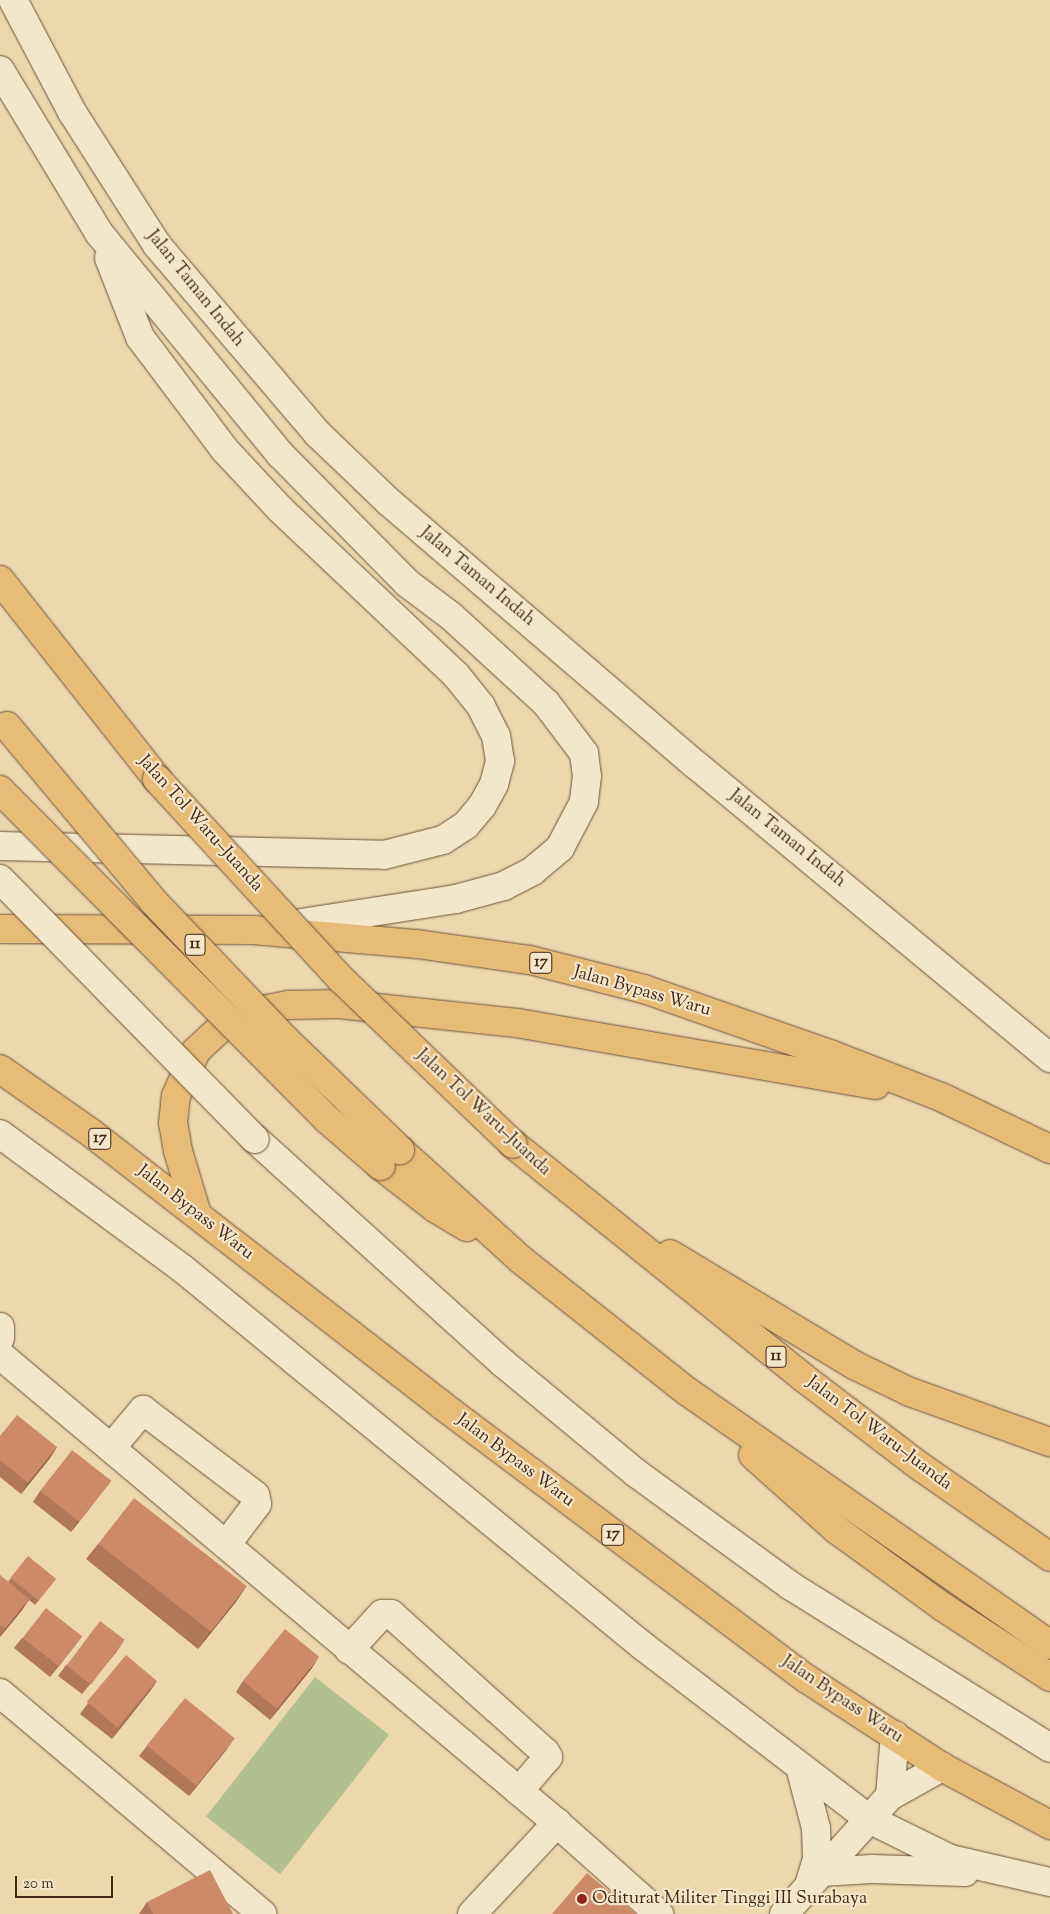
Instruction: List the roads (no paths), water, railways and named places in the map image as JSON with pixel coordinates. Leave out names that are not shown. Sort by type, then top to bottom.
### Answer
[{"type":"highway","name":"Jalan Tol Waru–Juanda","points":[[0,580],[158,780],[341,979],[513,1144],[574,1196],[819,1390],[922,1467],[1050,1557]]},
{"type":"highway","name":"11","points":[[4,721],[154,902],[285,1039],[390,1158]]},
{"type":"highway","points":[[0,790],[328,1120],[390,1158],[435,1208],[520,1259],[688,1392],[1050,1644]]},
{"type":"highway","name":"Jalan Bypass Waru","points":[[0,929],[253,930],[416,944],[530,960],[653,992],[830,1054],[941,1097],[1050,1149]]},
{"type":"highway","points":[[197,1214],[173,1123],[176,1096],[184,1073],[196,1051],[221,1028],[252,1012],[289,1005],[339,1004],[517,1024],[762,1063],[941,1097]]},
{"type":"highway","name":"Jalan Bypass Waru","points":[[0,1069],[90,1132],[443,1406],[807,1679],[942,1767],[1050,1825]]},
{"type":"highway","points":[[574,1196],[856,1366],[910,1392],[1050,1442]]},
{"type":"highway","points":[[688,1392],[774,1475],[838,1530],[943,1607],[1050,1677]]},
{"type":"street","name":"Jalan Taman Indah","points":[[13,0],[72,112],[157,245],[318,434],[390,502],[696,765],[1050,1058]]},
{"type":"street","points":[[0,70],[99,233],[280,454],[407,582],[451,616],[546,703],[584,753],[587,776],[584,802],[560,848],[533,871],[504,886],[456,899],[253,930]]},
{"type":"street","points":[[0,846],[384,855],[443,840],[466,825],[482,806],[494,784],[500,760],[496,736],[481,706],[456,675],[280,509],[220,442],[140,337],[99,233]]},
{"type":"street","points":[[0,879],[255,1139],[503,1363],[636,1473],[792,1586],[1050,1748]]},
{"type":"street","points":[[0,1134],[213,1292],[644,1647],[869,1820],[950,1859],[1050,1882]]},
{"type":"street","points":[[0,1326],[0,1338]]},
{"type":"street","points":[[0,1355],[557,1823],[659,1914]]},
{"type":"street","points":[[111,1448],[143,1410],[255,1496],[256,1504],[226,1544]]},
{"type":"street","points":[[350,1650],[382,1614],[391,1614],[545,1752],[548,1757],[519,1791]]},
{"type":"street","points":[[0,1693],[262,1914]]},
{"type":"street","points":[[890,1796],[895,1735]]},
{"type":"street","points":[[784,1914],[890,1796],[942,1767]]},
{"type":"street","points":[[800,1768],[810,1797],[816,1828],[817,1859],[815,1879]]},
{"type":"street","points":[[472,1914],[557,1823]]},
{"type":"street","points":[[815,1879],[872,1869],[1014,1874]]},
{"type":"place","name":"Oditurat Militer Tinggi III Surabaya","points":[[582,1899]]}]
